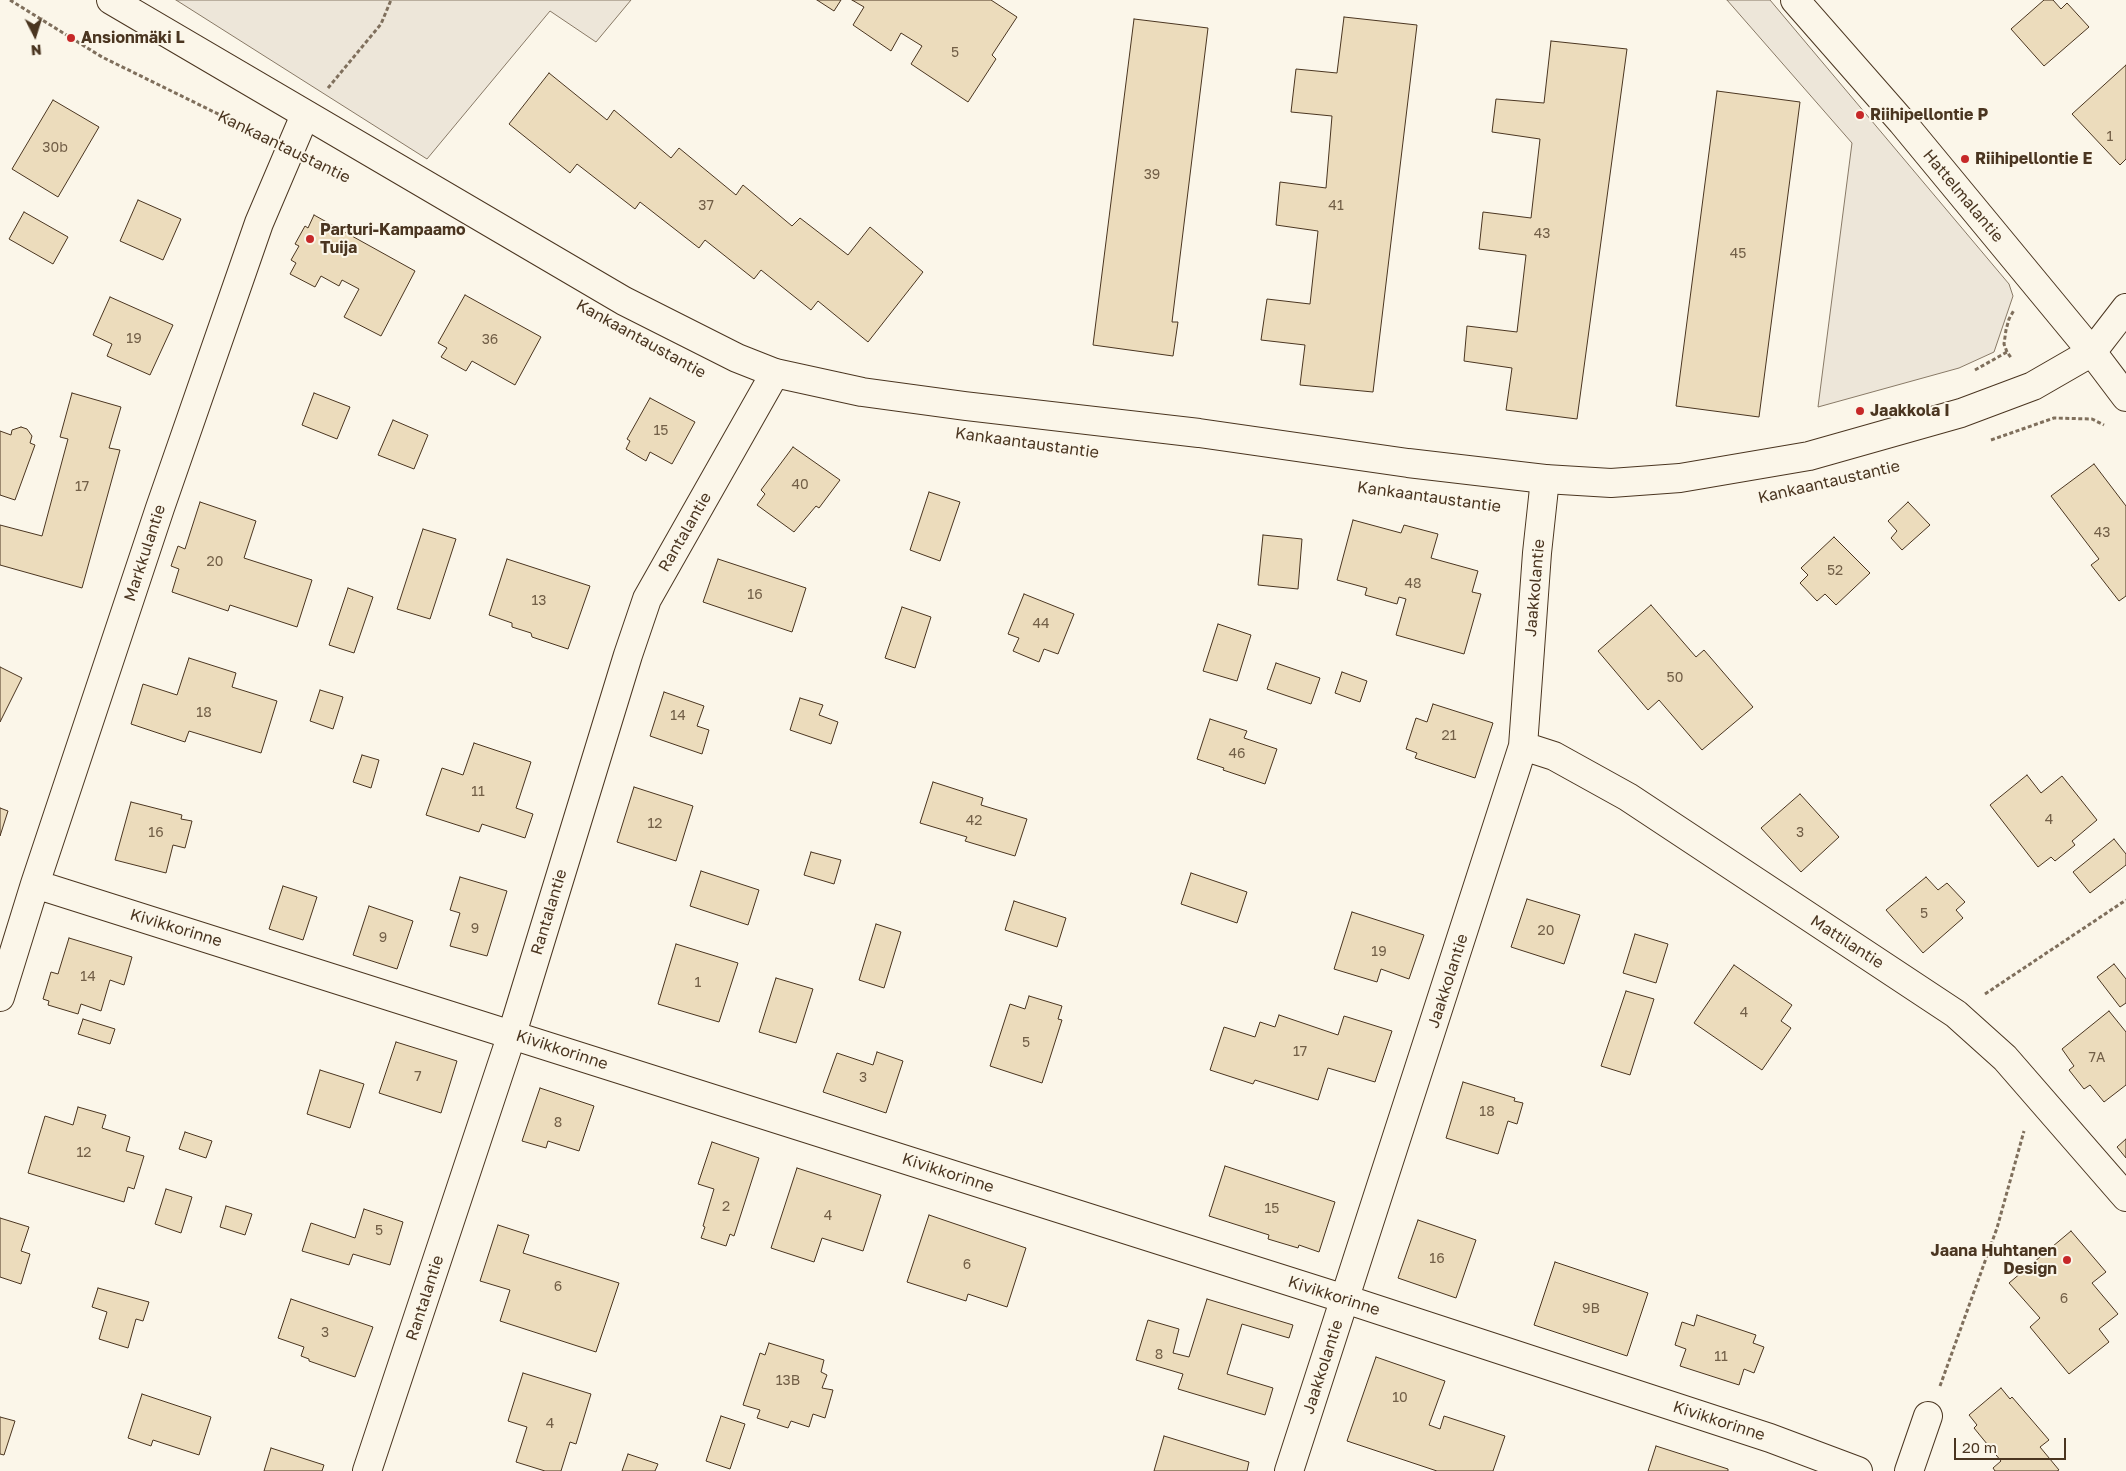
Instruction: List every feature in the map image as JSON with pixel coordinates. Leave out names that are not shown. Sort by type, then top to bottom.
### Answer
[{"type":"street","name":"Kankaantaustantie","points":[[111,0],[624,301],[737,358],[775,373],[862,392],[956,405],[1199,433],[1408,463],[1545,479],[1611,483],[1680,478],[1809,456],[1961,413],[2033,386],[2092,352]]},
{"type":"street","name":"Hattelmalantie","points":[[1795,0],[1902,122],[2092,352],[2126,397]]},
{"type":"street","name":"Markkulantie","points":[[0,997],[35,884],[164,498],[256,232],[292,150],[305,115]]},
{"type":"street","points":[[2092,352],[2126,308]]},
{"type":"street","name":"Rantalantie","points":[[367,1471],[512,1034],[628,655],[647,599],[775,373]]},
{"type":"street","name":"Jaakkolantie","points":[[1289,1471],[1523,746],[1537,553],[1545,479]]},
{"type":"street","name":"Mattilantie","points":[[1523,746],[1554,756],[1628,797],[1956,1014],[2005,1058],[2126,1196]]},
{"type":"street","name":"Kivikkorinne","points":[[35,884],[1345,1299],[1770,1438],[1858,1471]]},
{"type":"street","points":[[1909,1471],[1928,1416]]},
{"type":"path","name":"Kankaantaustantie","points":[[10,0],[102,57],[292,150]]},
{"type":"path","points":[[305,115],[381,24],[391,0]]},
{"type":"path","points":[[1984,443],[2054,418],[2092,419],[2112,429]]},
{"type":"path","points":[[1956,1014],[2126,900]]},
{"type":"path","points":[[1928,1416],[1994,1236],[2021,1144]]},
{"type":"shaded area","points":[[176,0],[631,0],[596,42],[550,11],[427,159]]},
{"type":"shaded area","points":[[1727,0],[1770,0],[2009,284],[2013,296],[1994,352],[1959,368],[1818,407],[1852,143]]},
{"type":"building","points":[[817,0],[841,0],[834,11]]},
{"type":"building","points":[[852,0],[991,0],[1017,17],[992,55],[996,59],[968,102],[911,64],[922,46],[901,33],[891,51],[853,25],[864,7]]},
{"type":"building","points":[[2044,0],[2053,0],[2061,9],[2067,3],[2089,27],[2044,66],[2011,29]]},
{"type":"building","points":[[1344,17],[1417,25],[1373,392],[1300,385],[1305,345],[1261,340],[1267,299],[1310,304],[1318,231],[1276,225],[1280,182],[1326,188],[1332,116],[1291,112],[1296,69],[1337,73]]},
{"type":"building","points":[[1134,19],[1208,28],[1172,322],[1178,322],[1173,356],[1093,345]]},
{"type":"building","points":[[1551,41],[1627,49],[1577,419],[1506,410],[1512,368],[1464,361],[1467,326],[1517,332],[1526,255],[1479,249],[1483,212],[1531,218],[1540,139],[1492,132],[1496,99],[1544,103]]},
{"type":"building","points":[[2126,65],[2126,159],[2120,165],[2072,114]]},
{"type":"building","points":[[549,73],[607,120],[614,110],[671,158],[679,148],[736,195],[743,185],[792,226],[800,218],[848,255],[870,227],[923,272],[868,342],[818,301],[811,310],[761,270],[754,279],[705,240],[699,248],[640,202],[635,209],[577,164],[570,173],[509,124]]},
{"type":"building","points":[[1717,91],[1800,102],[1759,417],[1676,406]]},
{"type":"building","points":[[53,100],[99,127],[58,197],[12,169]]},
{"type":"building","points":[[138,200],[181,219],[163,260],[120,241]]},
{"type":"building","points":[[24,212],[68,237],[53,264],[9,239]]},
{"type":"building","points":[[314,215],[415,271],[381,336],[344,317],[359,289],[342,280],[339,286],[321,276],[315,287],[290,274],[296,263],[291,260],[299,246],[295,244],[305,226],[308,228]]},
{"type":"building","points":[[465,295],[541,337],[515,385],[472,361],[466,371],[441,357],[447,348],[438,343]]},
{"type":"building","points":[[110,297],[173,325],[150,375],[107,356],[112,344],[93,335]]},
{"type":"building","points":[[72,393],[121,407],[109,448],[120,450],[82,588],[0,565],[0,525],[42,536],[68,439],[60,437]]},
{"type":"building","points":[[314,393],[350,407],[337,439],[302,425]]},
{"type":"building","points":[[650,398],[695,422],[672,464],[650,452],[646,461],[626,449],[630,441],[627,439]]},
{"type":"building","points":[[393,420],[428,435],[414,469],[378,455]]},
{"type":"building","points":[[21,427],[27,429],[32,436],[30,443],[35,445],[15,500],[0,495],[0,431],[11,435],[12,430]]},
{"type":"building","points":[[793,447],[840,480],[819,508],[816,506],[794,532],[757,505],[765,494],[761,490]]},
{"type":"building","points":[[2094,464],[2126,506],[2126,596],[2119,601],[2091,565],[2099,559],[2051,496]]},
{"type":"building","points":[[929,492],[960,502],[940,561],[910,550]]},
{"type":"building","points":[[200,502],[256,521],[244,558],[312,580],[297,627],[230,605],[228,611],[172,592],[179,569],[171,566],[178,546],[185,549]]},
{"type":"building","points":[[1908,502],[1930,525],[1902,550],[1891,538],[1897,531],[1888,521]]},
{"type":"building","points":[[1353,520],[1401,533],[1404,525],[1438,534],[1431,558],[1478,571],[1472,592],[1481,594],[1464,654],[1396,635],[1406,599],[1399,597],[1397,604],[1365,595],[1367,588],[1337,580]]},
{"type":"building","points":[[423,529],[456,539],[430,619],[397,609]]},
{"type":"building","points":[[1263,535],[1302,539],[1298,589],[1258,585]]},
{"type":"building","points":[[1834,537],[1870,573],[1836,605],[1825,594],[1817,601],[1800,583],[1808,575],[1801,568]]},
{"type":"building","points":[[507,559],[590,586],[568,649],[532,637],[531,633],[512,627],[512,623],[489,615]]},
{"type":"building","points":[[718,559],[806,588],[792,632],[703,602]]},
{"type":"building","points":[[348,588],[373,597],[354,653],[329,645]]},
{"type":"building","points":[[1024,594],[1074,614],[1058,654],[1044,649],[1039,662],[1013,651],[1019,638],[1008,634]]},
{"type":"building","points":[[1651,605],[1696,657],[1704,650],[1753,707],[1702,750],[1659,700],[1648,710],[1598,651]]},
{"type":"building","points":[[902,607],[931,617],[915,668],[885,658]]},
{"type":"building","points":[[1218,624],[1251,635],[1237,681],[1203,671]]},
{"type":"building","points":[[189,658],[236,673],[232,687],[277,701],[261,753],[189,731],[185,742],[131,724],[143,684],[177,695]]},
{"type":"building","points":[[1276,663],[1320,678],[1311,704],[1267,689]]},
{"type":"building","points":[[0,667],[22,678],[0,722]]},
{"type":"building","points":[[1342,672],[1367,681],[1360,702],[1335,693]]},
{"type":"building","points":[[320,690],[343,697],[333,729],[310,721]]},
{"type":"building","points":[[664,692],[704,706],[697,726],[709,730],[702,754],[650,736]]},
{"type":"building","points":[[800,698],[823,705],[819,715],[838,722],[831,744],[790,730]]},
{"type":"building","points":[[1433,704],[1493,723],[1475,778],[1415,758],[1417,753],[1406,749],[1416,718],[1427,722]]},
{"type":"building","points":[[1210,719],[1247,731],[1244,738],[1277,749],[1265,784],[1197,759]]},
{"type":"building","points":[[474,743],[531,762],[516,808],[533,814],[525,838],[482,824],[479,832],[426,815],[442,768],[463,775]]},
{"type":"building","points":[[362,755],[379,760],[371,788],[353,782]]},
{"type":"building","points":[[2027,775],[2041,793],[2062,776],[2097,820],[2072,841],[2075,845],[2055,861],[2051,857],[2038,867],[1990,805]]},
{"type":"building","points":[[933,782],[983,798],[981,805],[1027,819],[1015,856],[965,841],[967,837],[920,823]]},
{"type":"building","points":[[634,787],[693,806],[676,861],[617,842]]},
{"type":"building","points":[[1800,794],[1839,837],[1801,872],[1761,828]]},
{"type":"building","points":[[131,802],[182,815],[181,819],[192,821],[185,848],[173,845],[166,873],[115,860]]},
{"type":"building","points":[[0,808],[8,811],[0,836]]},
{"type":"building","points":[[2114,839],[2126,854],[2126,865],[2090,893],[2073,872]]},
{"type":"building","points":[[811,852],[841,860],[834,884],[804,875]]},
{"type":"building","points":[[701,871],[759,890],[748,925],[690,906]]},
{"type":"building","points":[[1191,873],[1247,892],[1237,923],[1181,904]]},
{"type":"building","points":[[460,877],[507,891],[487,956],[450,946],[460,913],[450,910]]},
{"type":"building","points":[[1926,877],[1938,890],[1947,883],[1965,902],[1956,910],[1963,918],[1923,953],[1886,910]]},
{"type":"building","points":[[283,886],[317,897],[303,940],[269,929]]},
{"type":"building","points":[[1527,899],[1580,915],[1564,964],[1511,947]]},
{"type":"building","points":[[1014,901],[1066,918],[1057,947],[1005,930]]},
{"type":"building","points":[[369,906],[413,921],[397,969],[353,955]]},
{"type":"building","points":[[1352,912],[1424,935],[1409,979],[1381,969],[1377,982],[1334,969]]},
{"type":"building","points":[[876,924],[901,932],[884,988],[859,980]]},
{"type":"building","points":[[1635,934],[1668,944],[1656,983],[1623,973]]},
{"type":"building","points":[[69,938],[132,957],[124,985],[110,980],[101,1011],[81,1004],[78,1014],[48,1005],[49,1001],[43,999],[51,972],[58,974]]},
{"type":"building","points":[[676,944],[738,963],[719,1022],[658,1004]]},
{"type":"building","points":[[2114,964],[2126,979],[2126,1003],[2120,1007],[2097,977]]},
{"type":"building","points":[[1734,965],[1792,1005],[1781,1021],[1791,1028],[1762,1070],[1694,1023]]},
{"type":"building","points":[[776,978],[813,989],[796,1043],[759,1032]]},
{"type":"building","points":[[1626,991],[1654,999],[1630,1075],[1601,1066]]},
{"type":"building","points":[[1029,996],[1062,1006],[1058,1019],[1062,1020],[1042,1083],[990,1066],[1010,1004],[1025,1009]]},
{"type":"building","points":[[2109,1011],[2126,1032],[2126,1085],[2104,1102],[2090,1085],[2084,1089],[2069,1070],[2074,1066],[2062,1049]]},
{"type":"building","points":[[1279,1015],[1338,1035],[1344,1016],[1392,1031],[1375,1082],[1328,1068],[1318,1100],[1255,1080],[1253,1084],[1210,1070],[1224,1027],[1255,1037],[1260,1022],[1275,1027]]},
{"type":"building","points":[[83,1019],[115,1029],[110,1044],[78,1034]]},
{"type":"building","points":[[396,1042],[457,1061],[441,1113],[379,1093]]},
{"type":"building","points":[[877,1052],[903,1061],[886,1113],[823,1092],[837,1053],[873,1065]]},
{"type":"building","points":[[320,1070],[364,1084],[350,1128],[307,1114]]},
{"type":"building","points":[[1463,1082],[1515,1098],[1514,1101],[1523,1103],[1517,1124],[1508,1121],[1498,1154],[1446,1138]]},
{"type":"building","points":[[540,1088],[594,1106],[579,1151],[548,1141],[546,1148],[522,1141]]},
{"type":"building","points":[[78,1107],[106,1115],[102,1128],[130,1137],[126,1151],[144,1156],[134,1189],[128,1187],[124,1202],[28,1173],[45,1116],[73,1125]]},
{"type":"building","points":[[185,1132],[212,1141],[206,1158],[179,1149]]},
{"type":"building","points":[[2126,1139],[2126,1158],[2117,1147]]},
{"type":"building","points":[[712,1142],[759,1158],[734,1236],[730,1234],[726,1246],[701,1238],[714,1189],[698,1184]]},
{"type":"building","points":[[1225,1166],[1335,1202],[1319,1252],[1299,1245],[1298,1248],[1268,1239],[1269,1235],[1209,1216]]},
{"type":"building","points":[[797,1168],[881,1195],[863,1251],[822,1238],[814,1262],[771,1248]]},
{"type":"building","points":[[166,1189],[192,1197],[181,1233],[155,1224]]},
{"type":"building","points":[[226,1206],[252,1214],[245,1235],[220,1227]]},
{"type":"building","points":[[364,1209],[403,1222],[390,1265],[353,1254],[349,1265],[302,1251],[311,1223],[355,1238]]},
{"type":"building","points":[[929,1215],[1026,1248],[1007,1307],[968,1294],[966,1301],[907,1282]]},
{"type":"building","points":[[0,1218],[29,1227],[21,1251],[30,1254],[21,1284],[0,1277]]},
{"type":"building","points":[[1418,1220],[1476,1240],[1456,1298],[1398,1278]]},
{"type":"building","points":[[498,1225],[529,1235],[523,1253],[619,1283],[596,1352],[500,1321],[510,1290],[480,1281]]},
{"type":"building","points":[[2071,1231],[2106,1272],[2092,1283],[2118,1314],[2099,1329],[2109,1342],[2069,1374],[2030,1327],[2040,1318],[2009,1283]]},
{"type":"building","points":[[1555,1262],[1648,1293],[1627,1356],[1534,1325]]},
{"type":"building","points":[[98,1288],[149,1302],[143,1321],[136,1319],[128,1348],[99,1339],[107,1312],[92,1307]]},
{"type":"building","points":[[291,1299],[373,1327],[355,1377],[309,1361],[309,1359],[301,1356],[304,1347],[278,1338]]},
{"type":"building","points":[[1207,1299],[1293,1325],[1289,1338],[1242,1324],[1227,1374],[1273,1388],[1265,1415],[1178,1389],[1183,1374],[1136,1360],[1148,1320],[1179,1329],[1173,1353],[1189,1357]]},
{"type":"building","points":[[1697,1315],[1756,1335],[1753,1343],[1764,1347],[1754,1373],[1744,1369],[1739,1385],[1680,1366],[1686,1349],[1675,1345],[1682,1322],[1694,1326]]},
{"type":"building","points":[[769,1343],[824,1360],[821,1372],[827,1375],[822,1388],[833,1390],[825,1418],[813,1414],[809,1427],[791,1421],[788,1428],[757,1418],[760,1410],[743,1405],[760,1353],[765,1355]]},
{"type":"building","points":[[1376,1357],[1445,1381],[1429,1425],[1440,1429],[1444,1416],[1505,1436],[1493,1471],[1437,1471],[1347,1441]]},
{"type":"building","points":[[523,1373],[591,1394],[576,1444],[570,1442],[561,1471],[545,1471],[516,1462],[527,1427],[508,1421]]},
{"type":"building","points":[[2001,1388],[2010,1399],[2012,1397],[2049,1440],[2040,1447],[2059,1470],[1995,1471],[1993,1468],[2001,1461],[1974,1428],[1977,1425],[1969,1415]]},
{"type":"building","points":[[142,1394],[211,1417],[199,1455],[153,1440],[151,1446],[128,1438]]},
{"type":"building","points":[[721,1416],[745,1424],[730,1469],[706,1461]]},
{"type":"building","points":[[0,1417],[15,1421],[4,1455],[0,1454]]},
{"type":"building","points":[[1164,1436],[1249,1462],[1247,1471],[1154,1471]]},
{"type":"building","points":[[1656,1446],[1728,1469],[1728,1471],[1648,1471]]},
{"type":"building","points":[[271,1448],[324,1465],[322,1471],[264,1471]]},
{"type":"building","points":[[628,1454],[658,1464],[655,1471],[622,1471]]},
{"type":"place","name":"Ansionmäki L","points":[[71,38]]},
{"type":"place","name":"Riihipellontie P","points":[[1860,115]]},
{"type":"place","name":"Riihipellontie E","points":[[1965,159]]},
{"type":"place","name":"Parturi-Kampaamo Tuija","points":[[310,239]]},
{"type":"place","name":"Jaakkola I","points":[[1860,411]]},
{"type":"place","name":"Jaana Huhtanen Design","points":[[2067,1260]]}]
